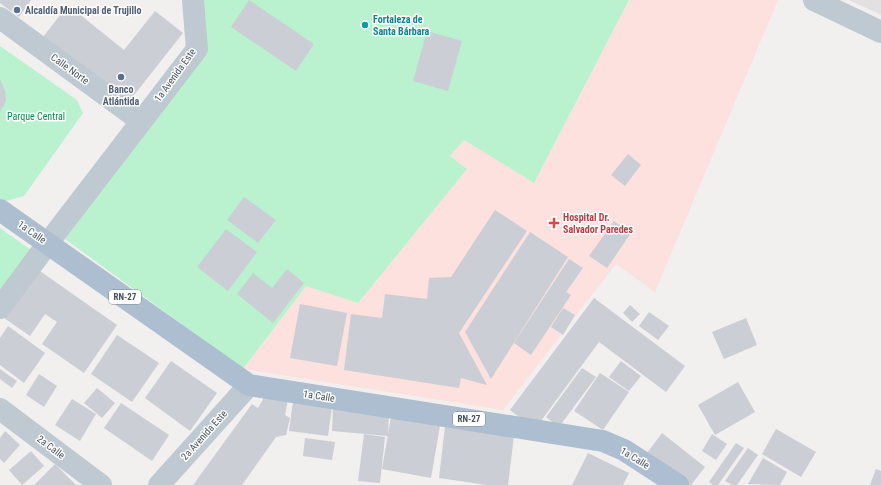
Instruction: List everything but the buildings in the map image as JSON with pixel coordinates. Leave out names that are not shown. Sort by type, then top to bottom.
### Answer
[{"type":"main road","name":"1a Calle","points":[[0,210],[249,385],[603,441],[624,450],[678,485]]},
{"type":"street","name":"1a Avenida Este","points":[[48,244],[197,49],[192,0]]},
{"type":"street","points":[[814,0],[881,32]]},
{"type":"street","name":"Calle Norte","points":[[0,18],[141,121]]},
{"type":"street","points":[[0,308],[48,244]]},
{"type":"street","name":"2a Avenida Este","points":[[159,485],[249,385]]},
{"type":"street","name":"2a Calle","points":[[0,409],[102,485]]},
{"type":"shaded area","name":"Hospital Dr. Salvador Paredes","points":[[629,0],[778,0],[655,292],[616,264],[503,410],[243,369],[306,286],[467,169],[450,156],[464,140],[534,183]]},
{"type":"shaded area","points":[[849,0],[881,0],[881,15]]},
{"type":"green space","points":[[198,0],[629,0],[534,183],[464,140],[450,156],[467,169],[358,303],[306,286],[243,369],[65,239],[203,54]]},
{"type":"green space","name":"Parque Central","points":[[0,46],[77,100],[83,113],[24,196],[3,202],[0,200]]},
{"type":"green space","points":[[0,228],[31,250],[0,292]]},
{"type":"place","name":"Alcaldía Municipal de Trujillo","points":[[17,10]]},
{"type":"place","name":"Fortaleza de Santa Bárbara","points":[[365,25]]},
{"type":"place","name":"Banco Atlántida","points":[[121,77]]},
{"type":"place","name":"Hospital Dr. Salvador Paredes","points":[[554,223]]}]
